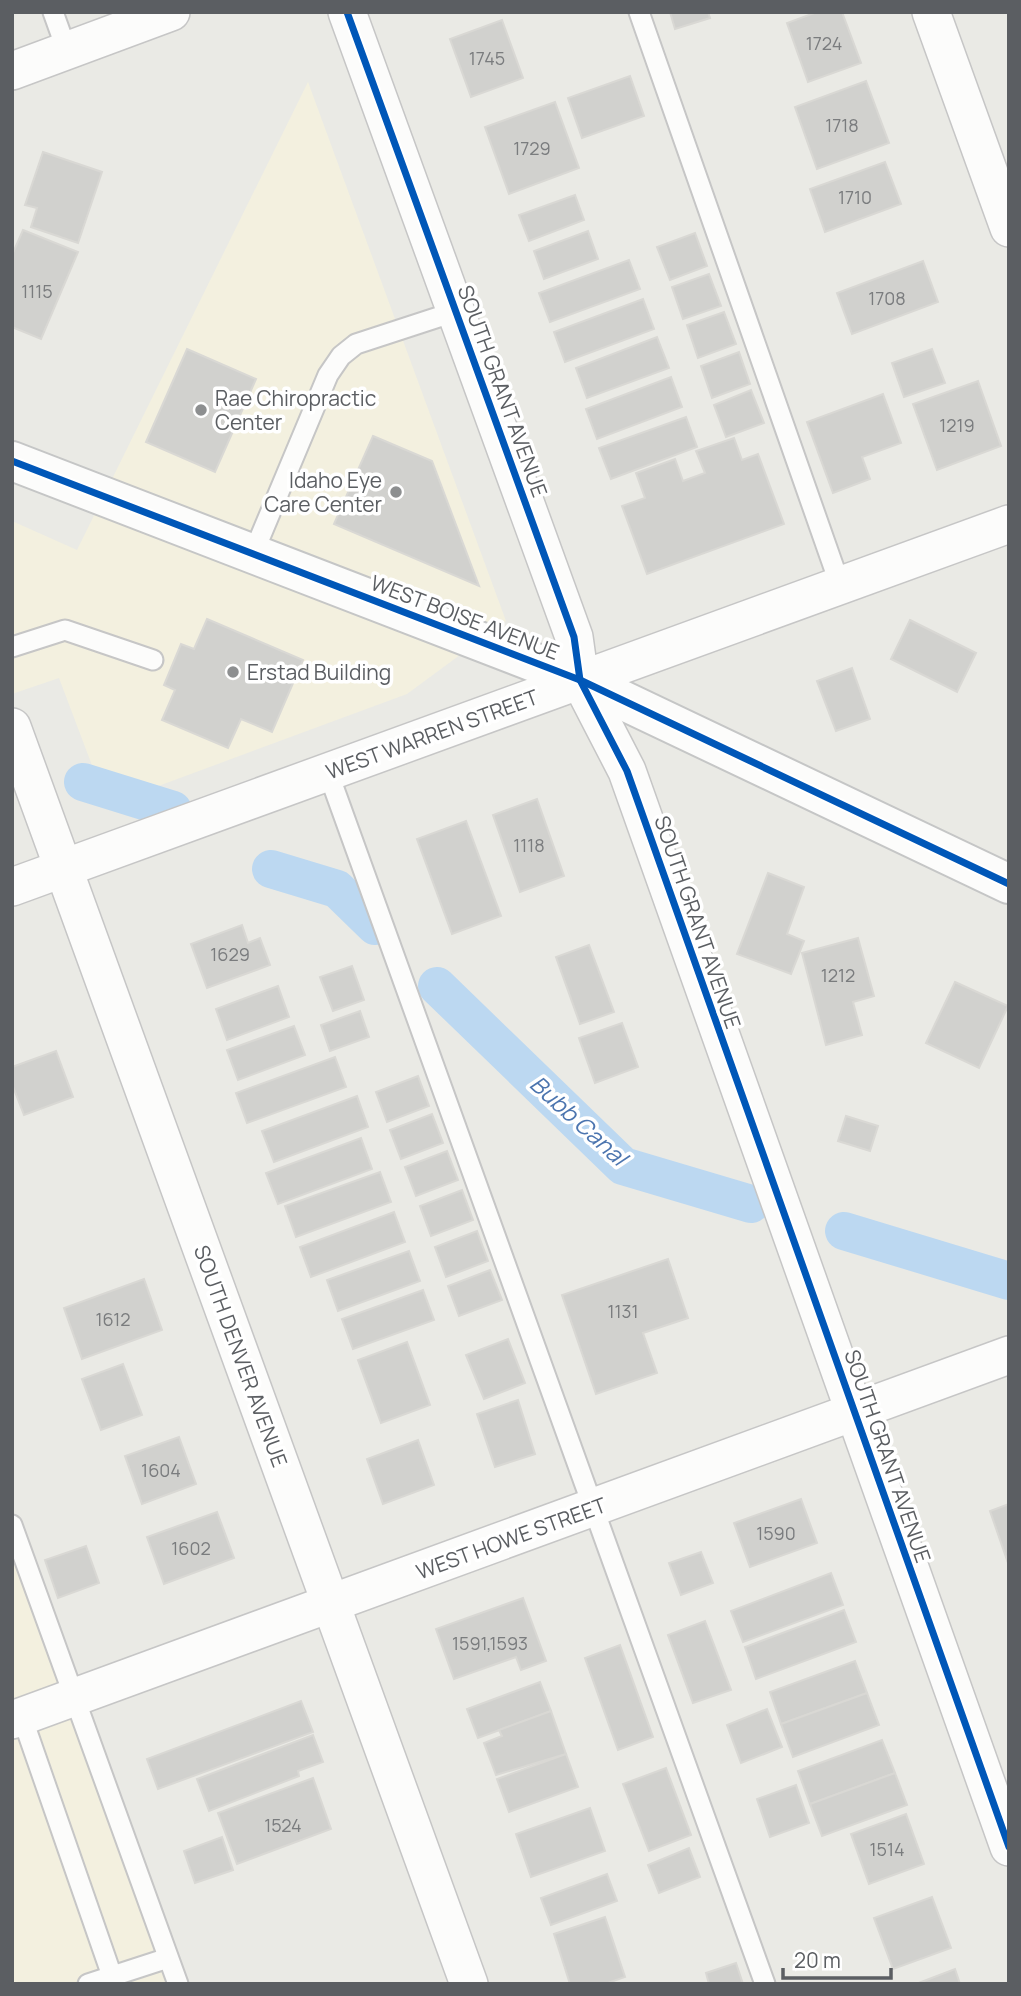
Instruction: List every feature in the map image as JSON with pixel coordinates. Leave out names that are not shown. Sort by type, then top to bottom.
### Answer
[{"type":"street","points":[[12,71],[171,12]]},
{"type":"street","name":"SOUTH GRANT AVENUE","points":[[347,12],[574,637],[580,680],[627,771],[774,1191],[840,1367],[853,1414],[1009,1847]]},
{"type":"street","points":[[931,12],[1009,228]]},
{"type":"street","name":"WEST BOISE AVENUE","points":[[12,461],[580,680],[1009,884]]},
{"type":"street","name":"WEST WARREN STREET","points":[[12,887],[1009,524]]},
{"type":"street","name":"SOUTH DENVER AVENUE","points":[[12,727],[470,1984]]},
{"type":"street","name":"WEST HOWE STREET","points":[[16,1716],[74,1698],[1009,1355]]},
{"type":"lane","points":[[53,12],[67,51]]},
{"type":"lane","points":[[639,12],[840,585]]},
{"type":"lane","points":[[253,554],[328,375],[341,356],[356,344],[454,312]]},
{"type":"lane","points":[[12,647],[65,630],[153,660]]},
{"type":"lane","points":[[328,772],[765,1984]]},
{"type":"lane","points":[[12,1525],[178,1984]]},
{"type":"lane","points":[[16,1716],[112,1976]]},
{"type":"lane","points":[[88,1984],[168,1958]]},
{"type":"shaded area","points":[[308,82],[506,621],[407,694],[107,805],[59,678],[12,694],[12,521],[77,550]]},
{"type":"shaded area","points":[[12,1555],[81,1747],[170,1984],[12,1984]]},
{"type":"building","points":[[670,12],[708,12],[710,18],[675,29]]},
{"type":"building","points":[[817,12],[842,12],[861,63],[808,82],[787,23]]},
{"type":"building","points":[[502,20],[523,78],[471,97],[450,39]]},
{"type":"building","points":[[630,76],[644,116],[582,138],[568,98]]},
{"type":"building","points":[[866,81],[889,143],[817,169],[795,107]]},
{"type":"building","points":[[555,102],[579,168],[509,194],[485,127]]},
{"type":"building","points":[[43,152],[102,172],[78,243],[31,227],[37,208],[25,205]]},
{"type":"building","points":[[885,162],[901,204],[825,232],[810,189]]},
{"type":"building","points":[[575,195],[584,220],[529,241],[519,215]]},
{"type":"building","points":[[23,230],[78,252],[41,339],[12,327],[12,255]]},
{"type":"building","points":[[588,231],[598,259],[544,279],[534,251]]},
{"type":"building","points":[[695,233],[707,266],[670,280],[657,247]]},
{"type":"building","points":[[629,260],[640,289],[550,322],[539,293]]},
{"type":"building","points":[[923,261],[938,302],[852,334],[837,293]]},
{"type":"building","points":[[709,274],[721,306],[683,319],[672,287]]},
{"type":"building","points":[[643,299],[654,329],[565,362],[554,332]]},
{"type":"building","points":[[724,312],[736,344],[698,358],[687,325]]},
{"type":"building","points":[[657,337],[669,368],[587,398],[576,368]]},
{"type":"building","name":"Rae Chiropractic Center","points":[[187,349],[256,379],[215,472],[146,442]]},
{"type":"building","points":[[932,349],[945,383],[904,397],[892,363]]},
{"type":"building","points":[[739,352],[750,384],[712,398],[701,366]]},
{"type":"building","points":[[671,377],[682,407],[597,439],[586,409]]},
{"type":"building","points":[[978,381],[1001,446],[937,470],[913,404]]},
{"type":"building","points":[[751,390],[764,423],[726,437],[714,405]]},
{"type":"building","points":[[883,394],[901,443],[862,457],[870,479],[833,493],[807,422]]},
{"type":"building","points":[[686,417],[697,447],[611,479],[599,448]]},
{"type":"building","name":"Idaho Eye Care Center","points":[[373,436],[432,461],[479,586],[334,524]]},
{"type":"building","points":[[734,438],[742,460],[758,454],[784,524],[647,574],[622,506],[645,498],[636,473],[675,459],[683,481],[705,473],[696,451]]},
{"type":"building","name":"Erstad Building","points":[[207,619],[303,660],[272,732],[241,719],[228,748],[162,720],[175,690],[164,685],[181,644],[194,649]]},
{"type":"building","points":[[910,620],[976,653],[957,692],[891,659]]},
{"type":"building","points":[[852,668],[870,719],[836,731],[817,681]]},
{"type":"building","points":[[537,799],[564,876],[520,892],[493,815]]},
{"type":"building","points":[[466,821],[501,916],[452,934],[417,839]]},
{"type":"building","points":[[768,873],[804,887],[787,934],[804,941],[791,974],[737,954]]},
{"type":"building","points":[[242,925],[248,943],[260,938],[270,965],[207,988],[191,944]]},
{"type":"building","points":[[858,938],[874,996],[853,1002],[862,1035],[826,1045],[802,953]]},
{"type":"building","points":[[589,945],[614,1012],[580,1024],[556,957]]},
{"type":"building","points":[[352,966],[364,1000],[333,1011],[320,977]]},
{"type":"building","points":[[955,982],[1008,1006],[979,1068],[926,1043]]},
{"type":"building","points":[[278,986],[289,1017],[227,1040],[216,1009]]},
{"type":"building","points":[[360,1011],[369,1037],[330,1051],[321,1025]]},
{"type":"building","points":[[622,1023],[638,1067],[595,1083],[579,1038]]},
{"type":"building","points":[[294,1026],[305,1055],[238,1080],[227,1050]]},
{"type":"building","points":[[56,1051],[73,1097],[24,1115],[12,1084],[12,1067]]},
{"type":"building","points":[[335,1057],[346,1087],[247,1123],[236,1093]]},
{"type":"building","points":[[418,1076],[429,1106],[387,1122],[376,1092]]},
{"type":"building","points":[[357,1096],[368,1127],[274,1162],[262,1131]]},
{"type":"building","points":[[432,1114],[443,1143],[401,1159],[390,1130]]},
{"type":"building","points":[[846,1116],[878,1126],[870,1151],[838,1141]]},
{"type":"building","points":[[361,1138],[372,1169],[278,1204],[266,1173]]},
{"type":"building","points":[[447,1151],[458,1180],[416,1196],[405,1167]]},
{"type":"building","points":[[380,1172],[391,1202],[296,1237],[285,1206]]},
{"type":"building","points":[[462,1190],[473,1220],[431,1236],[420,1206]]},
{"type":"building","points":[[394,1212],[405,1242],[311,1277],[300,1247]]},
{"type":"building","points":[[477,1231],[488,1261],[446,1277],[435,1247]]},
{"type":"building","points":[[409,1251],[420,1281],[338,1311],[327,1280]]},
{"type":"building","points":[[668,1259],[688,1318],[643,1333],[657,1373],[596,1394],[562,1295]]},
{"type":"building","points":[[490,1270],[502,1300],[459,1316],[448,1286]]},
{"type":"building","points":[[144,1279],[162,1330],[82,1359],[64,1308]]},
{"type":"building","points":[[423,1290],[434,1320],[353,1349],[342,1319]]},
{"type":"building","points":[[508,1339],[525,1383],[484,1399],[466,1355]]},
{"type":"building","points":[[407,1342],[430,1405],[381,1423],[358,1360]]},
{"type":"building","points":[[123,1364],[142,1415],[101,1430],[82,1379]]},
{"type":"building","points":[[518,1400],[535,1454],[495,1467],[477,1414]]},
{"type":"building","points":[[179,1437],[196,1484],[142,1504],[125,1456]]},
{"type":"building","points":[[418,1440],[434,1485],[383,1504],[367,1459]]},
{"type":"building","points":[[801,1499],[817,1543],[750,1567],[734,1523]]},
{"type":"building","points":[[1009,1504],[1009,1566],[990,1511]]},
{"type":"building","points":[[217,1512],[234,1558],[164,1584],[147,1537]]},
{"type":"building","points":[[86,1546],[99,1583],[58,1598],[45,1560]]},
{"type":"building","points":[[701,1552],[713,1583],[681,1595],[669,1563]]},
{"type":"building","points":[[831,1573],[843,1605],[743,1642],[731,1611]]},
{"type":"building","points":[[523,1598],[546,1661],[521,1670],[516,1657],[454,1679],[436,1629]]},
{"type":"building","points":[[844,1610],[856,1642],[756,1679],[745,1647]]},
{"type":"building","points":[[705,1621],[731,1690],[693,1703],[668,1635]]},
{"type":"building","points":[[620,1645],[653,1737],[618,1750],[585,1658]]},
{"type":"building","points":[[855,1661],[867,1693],[781,1724],[770,1692]]},
{"type":"building","points":[[540,1682],[551,1711],[478,1738],[467,1709]]},
{"type":"building","points":[[867,1693],[879,1725],[793,1757],[781,1724]]},
{"type":"building","points":[[301,1701],[313,1732],[158,1789],[147,1759]]},
{"type":"building","points":[[767,1709],[782,1747],[741,1763],[727,1725]]},
{"type":"building","points":[[551,1711],[566,1754],[496,1775],[484,1743],[502,1736],[499,1730]]},
{"type":"building","points":[[313,1735],[323,1762],[298,1771],[299,1776],[209,1811],[197,1779]]},
{"type":"building","points":[[882,1740],[895,1773],[810,1804],[798,1771]]},
{"type":"building","points":[[566,1754],[578,1787],[509,1812],[497,1779]]},
{"type":"building","points":[[666,1768],[691,1835],[649,1851],[623,1784]]},
{"type":"building","points":[[895,1773],[907,1805],[822,1836],[810,1804]]},
{"type":"building","points":[[313,1778],[331,1829],[237,1864],[218,1813]]},
{"type":"building","points":[[796,1785],[809,1823],[770,1837],[757,1799]]},
{"type":"building","points":[[590,1808],[605,1851],[531,1877],[516,1834]]},
{"type":"building","points":[[906,1814],[924,1864],[869,1884],[851,1834]]},
{"type":"building","points":[[222,1837],[233,1870],[195,1883],[184,1851]]},
{"type":"building","points":[[689,1848],[700,1877],[659,1893],[648,1865]]},
{"type":"building","points":[[607,1874],[617,1901],[551,1925],[541,1898]]},
{"type":"building","points":[[932,1897],[951,1948],[893,1969],[874,1918]]},
{"type":"building","points":[[605,1917],[625,1977],[605,1984],[570,1984],[554,1934]]},
{"type":"building","points":[[736,1963],[743,1984],[709,1984],[706,1973]]},
{"type":"building","points":[[955,1969],[960,1984],[916,1984]]},
{"type":"waterway","name":"Bubb Canal","points":[[83,782],[173,810]]},
{"type":"waterway","name":"Bubb Canal","points":[[271,869],[337,889],[375,926]]},
{"type":"waterway","name":"Bubb Canal","points":[[437,986],[623,1166],[751,1204]]},
{"type":"waterway","name":"Bubb Canal","points":[[844,1231],[1009,1281]]},
{"type":"cycle path","points":[[347,12],[574,637],[580,680],[627,771],[1009,1847]]},
{"type":"cycle path","points":[[12,461],[580,680],[1009,884]]},
{"type":"place","name":"Rae Chiropractic Center","points":[[201,410]]},
{"type":"place","name":"Idaho Eye Care Center","points":[[396,492]]},
{"type":"place","name":"Erstad Building","points":[[233,672]]}]
